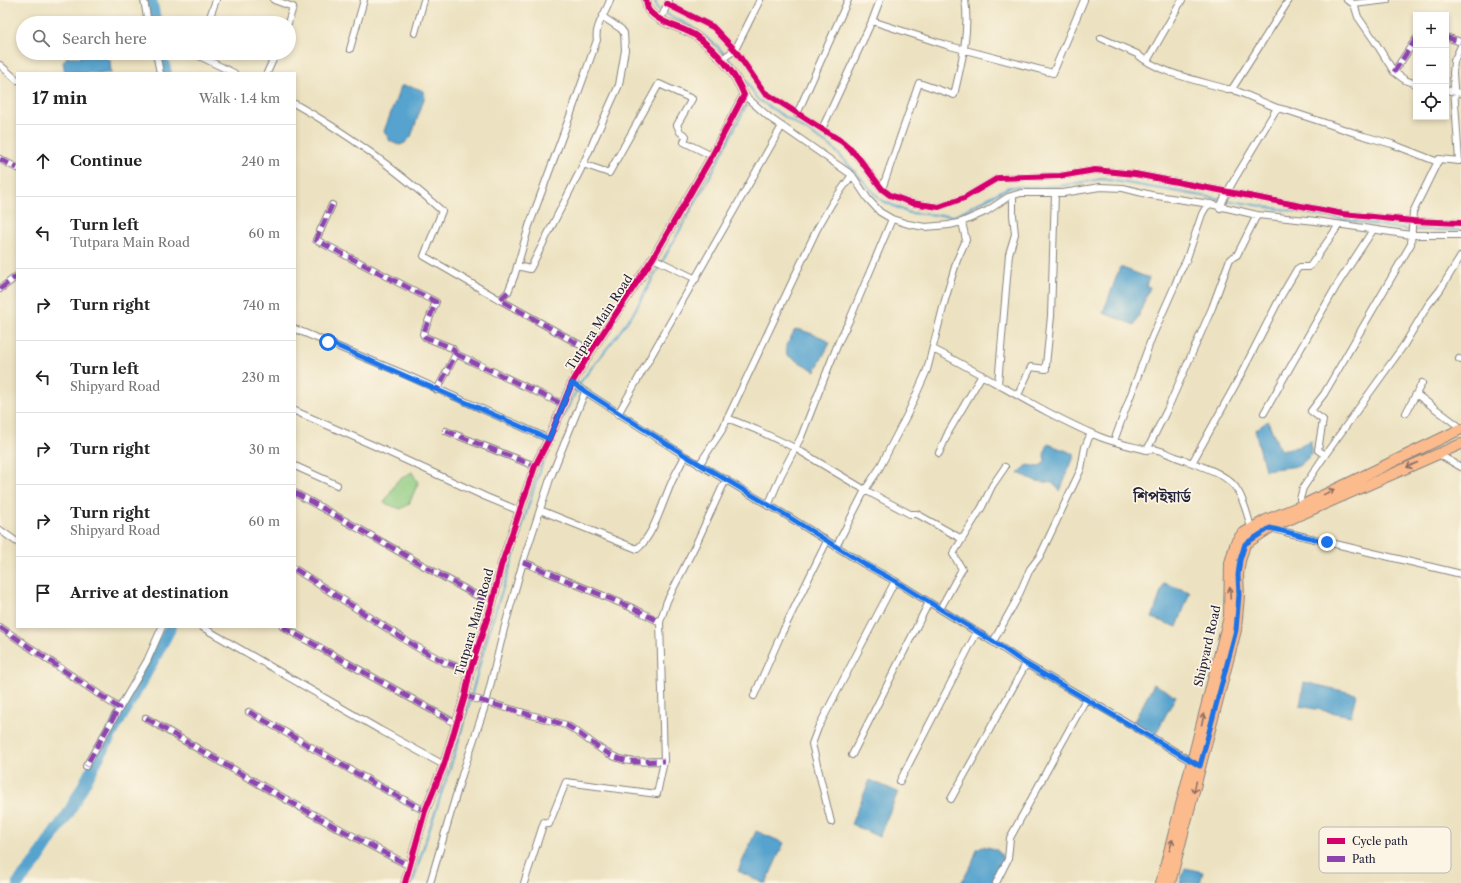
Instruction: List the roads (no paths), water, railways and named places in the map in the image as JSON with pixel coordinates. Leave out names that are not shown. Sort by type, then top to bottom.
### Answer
[{"type":"main road","name":"Shipyard Road","points":[[1170,883],[1229,617],[1229,577],[1232,553],[1239,538],[1251,528],[1266,520],[1303,505],[1461,429]]},
{"type":"main road","points":[[1270,528],[1461,444]]},
{"type":"main road","name":"Shipyard Road","points":[[1161,883],[1236,630],[1240,560],[1245,544],[1270,528]]},
{"type":"street","points":[[144,0],[147,16]]},
{"type":"street","points":[[210,16],[216,0]]},
{"type":"street","points":[[274,0],[293,7],[290,16]]},
{"type":"street","points":[[350,49],[364,0]]},
{"type":"street","points":[[416,33],[424,0]]},
{"type":"street","points":[[500,300],[508,292],[542,190],[597,40],[595,32],[610,0]]},
{"type":"street","points":[[646,0],[648,9],[661,18],[695,36],[725,57],[726,63],[744,95],[782,126],[852,174],[868,199],[880,212],[892,219],[908,224],[925,227],[950,225],[962,222],[987,211],[1008,197],[1021,193],[1055,193],[1100,187],[1123,188],[1151,195],[1221,205],[1257,215],[1339,224],[1411,236],[1461,235]]},
{"type":"street","points":[[725,57],[735,50],[760,0]]},
{"type":"street","points":[[797,114],[848,0]]},
{"type":"street","points":[[822,129],[872,21],[880,0]]},
{"type":"street","points":[[882,189],[919,83],[954,95],[964,50],[965,0]]},
{"type":"street","points":[[872,21],[964,50],[1053,73],[1084,0]]},
{"type":"street","points":[[1147,61],[1182,0]]},
{"type":"street","points":[[1232,89],[1289,0]]},
{"type":"street","points":[[1347,0],[1354,4],[1387,0]]},
{"type":"street","points":[[661,18],[667,4],[713,27],[735,50],[764,92],[844,143],[858,157],[882,189],[890,195],[912,203],[939,207],[964,198],[998,178],[1060,176],[1095,170],[1135,174],[1226,194],[1343,214],[1413,221],[1461,223]]},
{"type":"street","points":[[1354,4],[1358,17],[1394,72],[1405,80],[1413,83]]},
{"type":"street","points":[[517,266],[530,268],[584,164],[619,85],[625,50],[624,33],[622,29],[603,17]]},
{"type":"street","points":[[1101,38],[1138,54],[1161,69],[1227,89],[1232,89],[1278,108],[1392,144],[1438,162]]},
{"type":"street","points":[[1449,38],[1461,42]]},
{"type":"street","points":[[1394,72],[1413,44]]},
{"type":"street","points":[[1326,455],[1318,450],[1323,420],[1311,410],[1324,394],[1407,250],[1410,244],[1413,212],[1439,159],[1459,161],[1453,91],[1454,62],[1461,46]]},
{"type":"street","points":[[157,60],[160,72]]},
{"type":"street","points":[[207,60],[232,72]]},
{"type":"street","points":[[267,72],[273,60]]},
{"type":"street","points":[[0,65],[16,79]]},
{"type":"street","points":[[584,164],[609,173],[659,84],[692,99],[677,125],[680,132],[686,136],[684,142],[712,156]]},
{"type":"street","points":[[1449,90],[1461,93]]},
{"type":"street","name":"Tutpara Main Road","points":[[405,883],[425,811],[444,765],[455,723],[465,696],[470,671],[534,466],[549,439],[572,383],[591,351],[660,261],[744,95]]},
{"type":"street","points":[[296,105],[324,121],[396,170],[442,211],[424,256],[591,351]]},
{"type":"street","points":[[1221,205],[1226,194],[1278,108]]},
{"type":"street","points":[[618,414],[696,280],[751,178],[782,126]]},
{"type":"street","points":[[0,159],[16,167]]},
{"type":"street","points":[[699,465],[722,430],[766,340],[772,323],[817,229],[832,203],[852,174]]},
{"type":"street","points":[[1018,395],[1031,367],[1046,369],[1051,316],[1055,193]]},
{"type":"street","points":[[998,384],[1009,254],[1015,234],[1012,215],[1012,196]]},
{"type":"street","points":[[1114,441],[1152,337],[1186,261],[1202,214],[1206,207],[1210,204]]},
{"type":"street","points":[[332,206],[316,240],[436,302],[423,334],[425,337],[452,348],[456,354],[564,405]]},
{"type":"street","points":[[1147,450],[1212,308],[1230,259],[1237,254],[1257,215]]},
{"type":"street","points":[[768,506],[781,475],[801,437],[839,341],[853,314],[892,219]]},
{"type":"street","points":[[836,547],[865,490],[879,469],[908,413],[927,370],[957,260],[966,240],[962,222]]},
{"type":"street","points":[[1192,462],[1297,269],[1300,267],[1309,267],[1314,263],[1339,224]]},
{"type":"street","points":[[1264,413],[1337,285],[1373,230]]},
{"type":"street","points":[[1303,505],[1300,499],[1303,488],[1404,345],[1428,305],[1440,290],[1461,256]]},
{"type":"street","points":[[660,261],[696,280]]},
{"type":"street","points":[[0,288],[16,277]]},
{"type":"street","points":[[296,328],[549,439]]},
{"type":"street","points":[[932,349],[1091,433],[1147,450],[1162,451],[1192,462],[1222,476],[1234,486],[1238,492],[1251,528]]},
{"type":"street","points":[[437,390],[456,354]]},
{"type":"street","points":[[939,453],[949,431],[982,375]]},
{"type":"street","points":[[572,383],[699,465],[726,479],[864,564],[895,581],[994,642],[1026,664],[1197,764]]},
{"type":"street","points":[[1406,413],[1422,383]]},
{"type":"street","points":[[430,883],[462,775],[486,703],[504,629],[523,562],[550,479],[585,392]]},
{"type":"street","points":[[1416,394],[1461,429]]},
{"type":"street","points":[[296,411],[377,446],[486,497],[520,511]]},
{"type":"street","points":[[727,418],[795,448],[865,490],[910,514],[917,514],[962,539]]},
{"type":"street","points":[[446,431],[534,466]]},
{"type":"street","points":[[994,642],[1017,599],[1030,569],[1040,556],[1081,469],[1085,447],[1091,433]]},
{"type":"street","points":[[1437,454],[1461,467]]},
{"type":"street","points":[[540,510],[637,549],[642,545],[650,532],[674,478],[686,456]]},
{"type":"street","points":[[296,466],[337,485]]},
{"type":"street","points":[[940,609],[962,568],[953,554],[982,507],[992,486],[1005,467]]},
{"type":"street","points":[[524,883],[544,822],[549,824],[566,782],[657,794],[664,761],[660,622],[667,601],[696,544],[726,479]]},
{"type":"street","points":[[296,494],[354,525],[439,576],[492,604]]},
{"type":"street","points":[[1270,528],[1461,574]]},
{"type":"street","points":[[0,530],[16,541]]},
{"type":"street","points":[[754,696],[779,639],[827,541]]},
{"type":"street","points":[[523,562],[637,610],[660,622]]},
{"type":"street","points":[[296,570],[413,645],[444,662],[470,671]]},
{"type":"street","points":[[831,822],[812,744],[821,722],[895,581]]},
{"type":"street","points":[[852,755],[929,602]]},
{"type":"street","points":[[0,627],[118,708]]},
{"type":"street","points":[[86,766],[118,708],[147,661],[160,628]]},
{"type":"street","points":[[204,628],[380,730],[444,765]]},
{"type":"street","points":[[285,628],[455,723]]},
{"type":"street","points":[[900,781],[977,632]]},
{"type":"street","points":[[951,799],[1026,664]]},
{"type":"street","points":[[465,696],[566,725],[611,755],[625,760],[664,761]]},
{"type":"street","points":[[996,883],[1008,859],[1010,838],[1086,699]]},
{"type":"street","points":[[249,712],[305,742],[373,783],[425,811]]},
{"type":"street","points":[[146,718],[361,842],[410,866]]},
{"type":"water","points":[[65,60],[110,60],[111,72],[65,72],[63,62]]},
{"type":"water","points":[[401,86],[423,91],[425,96],[411,137],[405,143],[400,145],[390,141],[384,131]]},
{"type":"water","points":[[1120,267],[1149,278],[1146,286],[1150,287],[1135,325],[1103,313]]},
{"type":"water","points":[[798,329],[824,338],[830,343],[815,371],[787,355],[786,347],[794,331]]},
{"type":"water","points":[[1268,421],[1280,450],[1297,447],[1311,440],[1311,455],[1299,466],[1265,470],[1255,430]]},
{"type":"water","points":[[1048,444],[1075,454],[1060,491],[1052,483],[1036,481],[1018,473],[1028,465],[1039,467],[1045,461],[1044,455]]},
{"type":"water","points":[[1164,583],[1190,592],[1177,627],[1152,618]]},
{"type":"water","points":[[1304,682],[1356,694],[1351,716],[1300,706]]},
{"type":"water","points":[[1154,684],[1176,696],[1155,735],[1133,723]]},
{"type":"water","points":[[870,780],[898,792],[879,837],[851,824]]},
{"type":"water","points":[[756,831],[784,843],[766,883],[738,871]]},
{"type":"water","points":[[982,846],[998,851],[1004,861],[993,883],[961,883],[972,864],[977,849]]},
{"type":"water","points":[[1185,868],[1203,872],[1200,883],[1180,883]]},
{"type":"waterway","points":[[151,0],[154,16]]},
{"type":"waterway","points":[[655,0],[657,9],[692,27],[716,45],[743,75],[757,99],[832,147],[881,200],[909,213],[954,216],[1009,187],[1060,186],[1102,179],[1221,199]]},
{"type":"waterway","points":[[163,60],[166,72]]},
{"type":"waterway","points":[[560,423],[582,380],[634,312],[714,169],[747,104]]},
{"type":"waterway","points":[[1226,200],[1408,230]]},
{"type":"waterway","points":[[1415,230],[1461,230]]},
{"type":"waterway","points":[[413,883],[425,841],[453,760],[494,614],[547,452]]},
{"type":"waterway","points":[[18,883],[36,862],[68,814],[170,628]]},
{"type":"district","name":"শিপইয়ার্ড","points":[[1162,496]]}]
